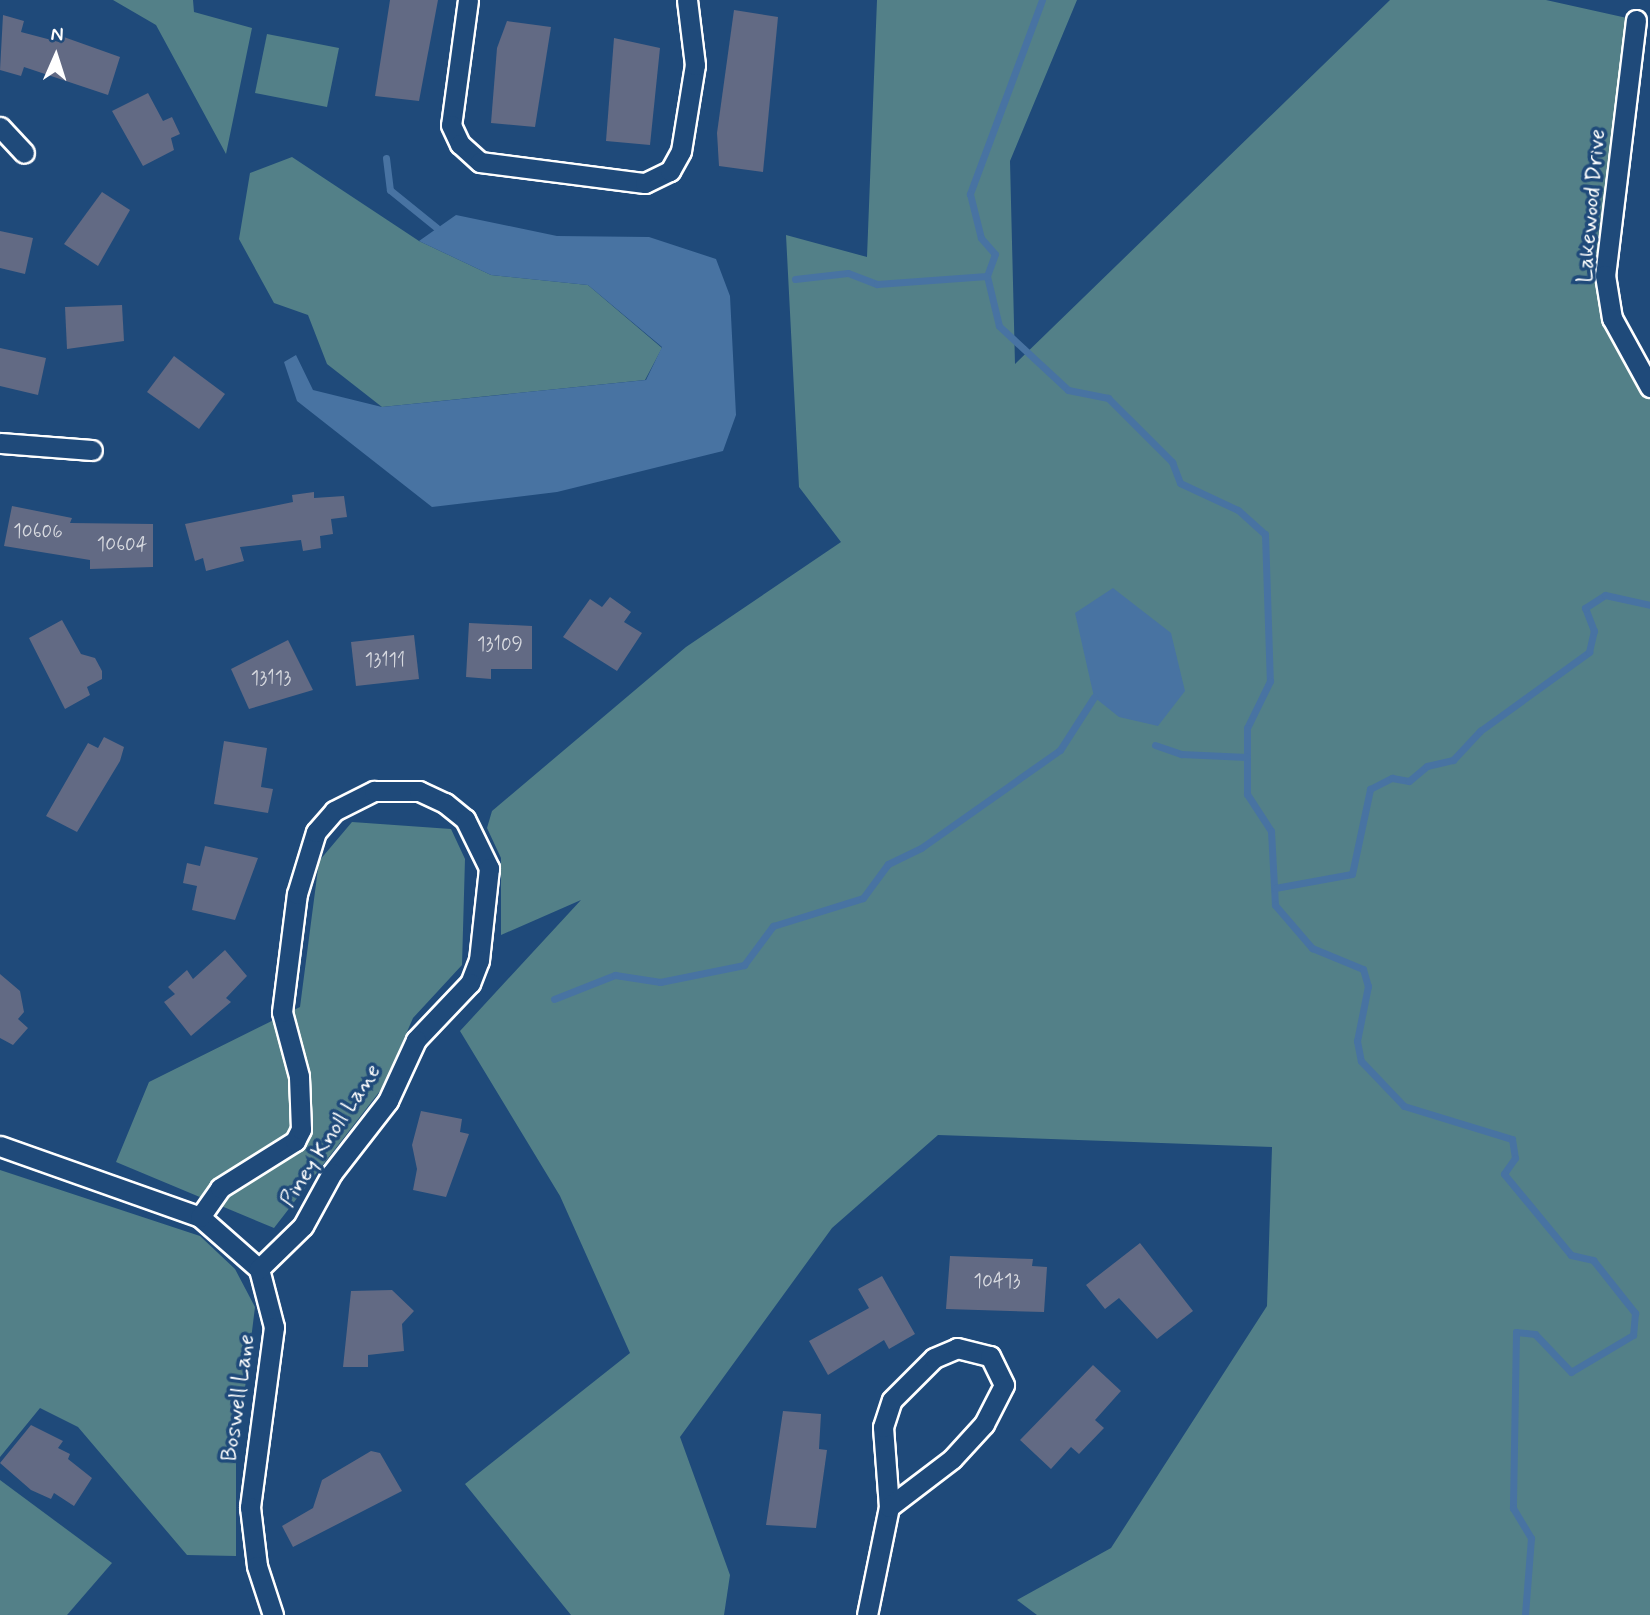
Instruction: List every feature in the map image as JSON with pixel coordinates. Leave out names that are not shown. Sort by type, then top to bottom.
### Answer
[{"type":"street","points":[[468,0],[451,125],[460,144],[480,162],[645,183],[670,170],[681,151],[695,65],[687,0]]},
{"type":"street","name":"Lakewood Drive","points":[[1636,20],[1605,275],[1612,318],[1650,387]]},
{"type":"street","points":[[0,127],[24,153]]},
{"type":"street","points":[[0,443],[92,450]]},
{"type":"street","name":"Piney Knoll Lane","points":[[200,1217],[220,1188],[295,1141],[301,1129],[301,1086],[282,1012],[297,894],[316,832],[334,811],[374,790],[419,791],[445,803],[465,819],[489,868],[481,946],[470,983],[416,1040],[388,1101],[332,1173],[303,1226],[259,1269]]},
{"type":"street","points":[[0,1146],[200,1217],[259,1269]]},
{"type":"street","name":"Boswell Lane","points":[[259,1269],[274,1327],[250,1507],[257,1566],[273,1615]]},
{"type":"street","points":[[867,1615],[889,1507],[883,1427],[892,1400],[934,1358],[957,1348],[990,1356],[1004,1385],[984,1424],[952,1459],[889,1507]]},
{"type":"green space","points":[[113,0],[193,0],[194,12],[252,28],[226,154],[156,25]]},
{"type":"green space","points":[[877,0],[1077,0],[1010,161],[1015,364],[1390,0],[1546,0],[1636,20],[1605,275],[1612,318],[1650,387],[1650,1615],[1037,1615],[1017,1600],[1111,1548],[1267,1306],[1272,1147],[938,1135],[832,1228],[680,1437],[730,1575],[724,1615],[571,1615],[465,1484],[630,1353],[560,1196],[460,1031],[581,900],[501,935],[501,858],[487,828],[492,811],[686,647],[841,542],[799,487],[786,235],[867,257]]},
{"type":"green space","points":[[267,34],[339,48],[327,107],[255,93]]},
{"type":"green space","points":[[292,157],[419,241],[491,275],[588,285],[662,348],[645,380],[382,407],[327,364],[308,315],[274,303],[239,239],[250,173]]},
{"type":"green space","points":[[352,822],[451,829],[465,859],[462,965],[413,1018],[383,1087],[274,1228],[116,1162],[149,1082],[300,1007],[319,861]]},
{"type":"green space","points":[[0,1170],[200,1236],[235,1269],[255,1307],[236,1461],[236,1556],[187,1555],[78,1427],[40,1408],[0,1457]]},
{"type":"green space","points":[[0,1480],[112,1563],[67,1615],[0,1615]]},
{"type":"water","points":[[456,215],[557,236],[649,237],[716,259],[730,296],[736,415],[723,451],[557,492],[432,507],[297,401],[284,362],[296,355],[313,390],[382,407],[646,380],[662,347],[588,285],[491,275],[419,241]]},
{"type":"water","points":[[1113,588],[1171,633],[1185,691],[1158,726],[1119,717],[1094,697],[1075,613]]},
{"type":"building","points":[[390,0],[438,0],[419,101],[375,96]]},
{"type":"building","points":[[734,10],[778,17],[763,172],[719,166],[717,133]]},
{"type":"building","points":[[3,15],[24,21],[21,32],[59,42],[61,36],[120,57],[108,95],[24,67],[21,76],[0,70]]},
{"type":"building","points":[[507,21],[551,27],[535,127],[491,123],[497,48]]},
{"type":"building","points":[[614,38],[660,48],[650,145],[606,141]]},
{"type":"building","points":[[148,93],[163,121],[172,117],[180,134],[171,138],[174,150],[143,166],[112,111]]},
{"type":"building","points":[[102,192],[130,210],[98,266],[64,244]]},
{"type":"building","points":[[0,231],[33,238],[25,274],[0,268]]},
{"type":"building","points":[[122,305],[124,341],[67,349],[65,307]]},
{"type":"building","points":[[0,348],[46,358],[38,395],[0,386]]},
{"type":"building","points":[[174,356],[225,394],[199,429],[147,392]]},
{"type":"building","points":[[314,492],[314,498],[344,496],[347,517],[331,519],[333,534],[320,536],[321,548],[303,551],[301,540],[240,547],[244,561],[206,571],[203,558],[195,561],[185,524],[293,502],[292,495]]},
{"type":"building","points":[[12,506],[72,518],[70,523],[153,524],[153,567],[90,569],[90,560],[4,546]]},
{"type":"building","points":[[610,597],[631,612],[624,622],[642,633],[617,671],[563,637],[590,599],[602,607]]},
{"type":"building","points":[[62,620],[81,654],[95,658],[102,671],[102,679],[87,687],[90,695],[65,709],[29,638]]},
{"type":"building","points":[[469,623],[532,626],[532,669],[491,669],[491,679],[466,677]]},
{"type":"building","points":[[414,635],[419,679],[356,686],[351,642]]},
{"type":"building","points":[[288,640],[313,690],[249,709],[231,669]]},
{"type":"building","points":[[104,737],[124,747],[120,761],[77,832],[46,816],[88,743],[98,748]]},
{"type":"building","points":[[224,741],[267,748],[261,787],[273,789],[268,813],[214,804]]},
{"type":"building","points":[[205,846],[258,858],[235,920],[192,910],[197,886],[183,883],[187,863],[200,866]]},
{"type":"building","points":[[225,950],[247,976],[226,998],[231,1002],[191,1036],[164,1002],[175,994],[168,987],[187,970],[193,979]]},
{"type":"building","points":[[0,974],[20,991],[24,1012],[18,1019],[28,1028],[13,1045],[0,1038]]},
{"type":"building","points":[[421,1111],[462,1119],[460,1132],[469,1134],[446,1197],[413,1190],[417,1169],[412,1145]]},
{"type":"building","points":[[1140,1243],[1193,1311],[1157,1339],[1119,1298],[1105,1309],[1086,1285]]},
{"type":"building","points":[[950,1256],[1033,1259],[1032,1266],[1047,1267],[1044,1312],[946,1309]]},
{"type":"building","points":[[882,1276],[915,1334],[889,1349],[884,1340],[828,1375],[809,1341],[869,1308],[858,1289]]},
{"type":"building","points":[[392,1290],[414,1311],[402,1324],[404,1351],[368,1355],[368,1367],[343,1367],[351,1291]]},
{"type":"building","points":[[1093,1365],[1121,1391],[1095,1420],[1104,1428],[1079,1454],[1071,1447],[1051,1469],[1020,1440]]},
{"type":"building","points":[[783,1411],[821,1414],[819,1449],[827,1450],[816,1528],[766,1525]]},
{"type":"building","points":[[31,1425],[63,1441],[58,1448],[70,1454],[68,1459],[92,1478],[74,1506],[54,1493],[51,1499],[31,1490],[0,1463]]},
{"type":"building","points":[[371,1451],[380,1453],[402,1491],[293,1547],[282,1526],[313,1508],[322,1480]]},
{"type":"waterway","points":[[1042,0],[970,194],[981,238],[995,254],[987,276],[999,326],[1068,390],[1108,398],[1172,462],[1180,483],[1238,510],[1265,534],[1270,681],[1247,728],[1247,794],[1271,831],[1275,905],[1312,948],[1363,969],[1368,986],[1357,1041],[1361,1061],[1404,1106],[1512,1139],[1515,1158],[1504,1174],[1571,1255],[1593,1260],[1635,1313],[1633,1335],[1571,1372],[1535,1334],[1516,1332],[1513,1508],[1531,1538],[1525,1615]]},
{"type":"waterway","points":[[386,158],[390,190],[437,228]]},
{"type":"waterway","points":[[795,279],[848,273],[877,284],[987,276]]},
{"type":"waterway","points":[[1275,888],[1352,874],[1370,789],[1392,778],[1409,781],[1427,766],[1453,760],[1480,731],[1589,652],[1594,631],[1585,608],[1605,595],[1650,605]]},
{"type":"waterway","points":[[554,999],[615,975],[660,982],[744,965],[773,926],[863,898],[888,864],[921,848],[1060,750],[1094,697]]},
{"type":"waterway","points":[[1155,745],[1181,754],[1247,757]]}]
